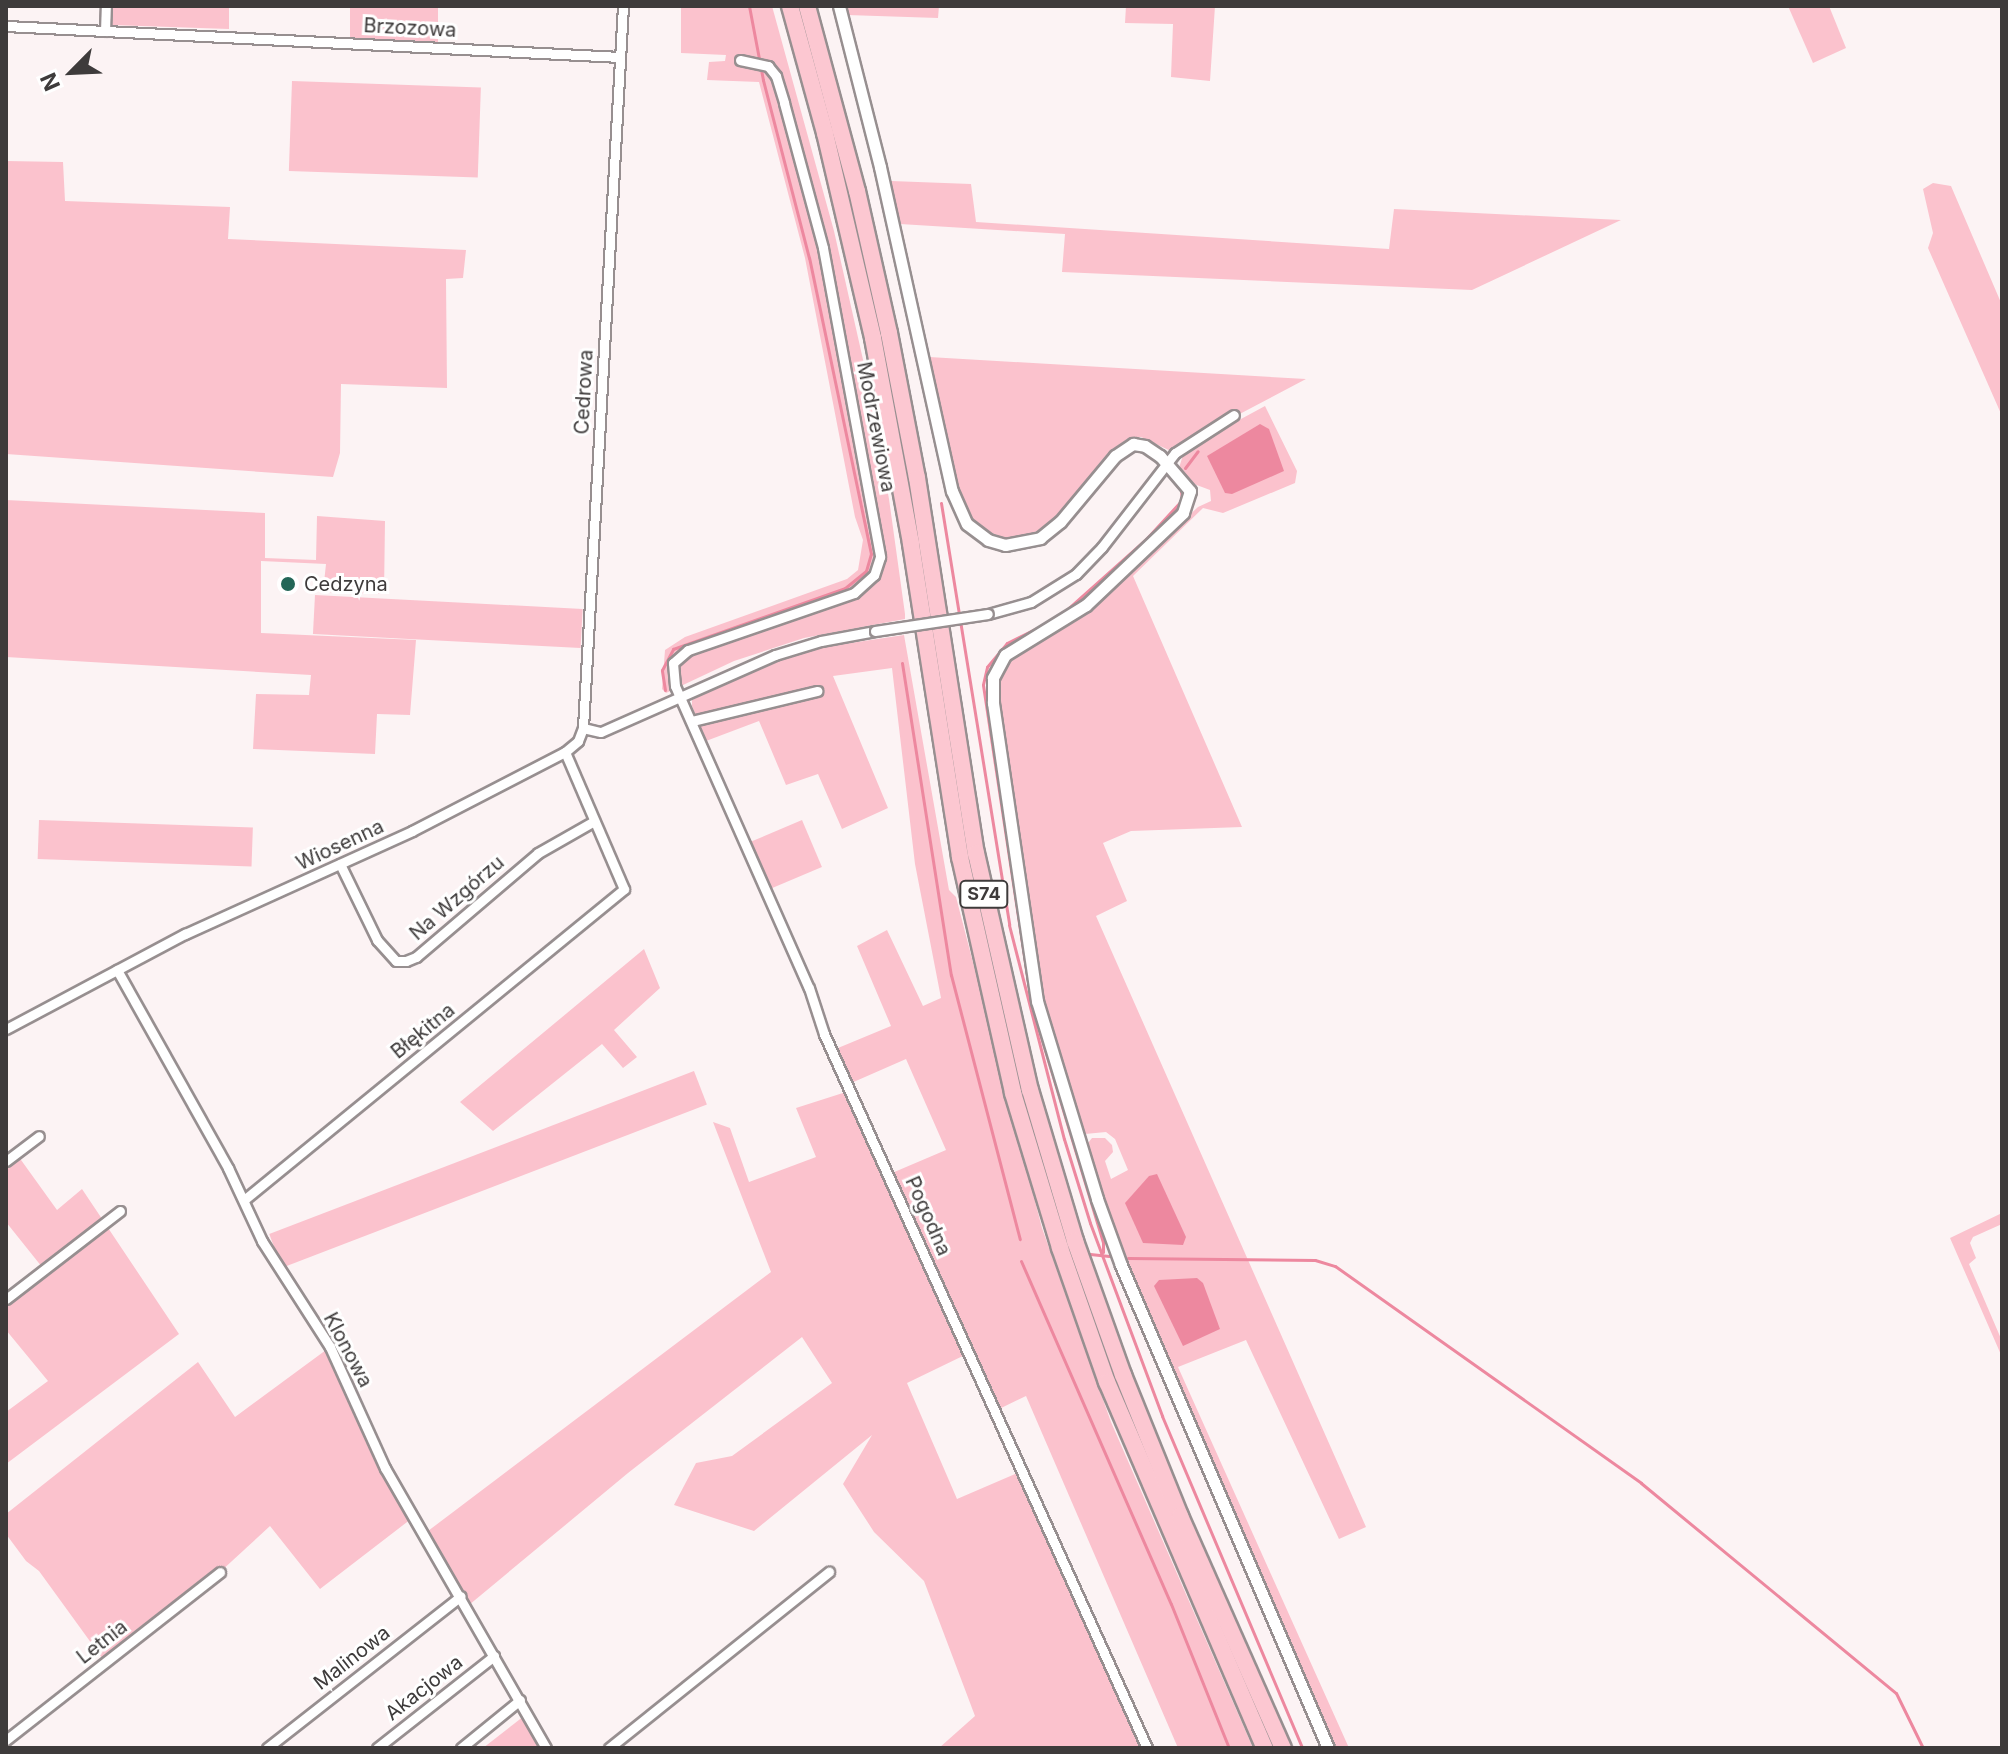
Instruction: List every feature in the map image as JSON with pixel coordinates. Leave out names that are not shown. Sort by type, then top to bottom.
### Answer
[{"type":"highway","name":"S74","points":[[790,6],[825,133],[873,338],[911,544],[960,857],[1013,1093],[1056,1235],[1107,1382],[1265,1748]]},
{"type":"highway","name":"S74","points":[[807,6],[857,191],[889,333],[919,491],[976,853],[1034,1103],[1075,1241],[1123,1375],[1180,1516],[1283,1748]]},
{"type":"street","points":[[105,31],[106,6]]},
{"type":"street","name":"Cedrowa","points":[[583,728],[623,6]]},
{"type":"street","points":[[839,6],[856,68],[952,491],[967,524],[994,542],[1029,543],[1054,528],[1126,447],[1145,446],[1166,462],[1190,491],[1187,508],[1086,605],[1005,655],[993,678],[993,703],[1033,984],[1097,1199],[1121,1265],[1328,1748]]},
{"type":"street","name":"Brzozowa","points":[[6,26],[620,57]]},
{"type":"street","name":"Modrzewiowa","points":[[681,697],[671,672],[678,657],[688,650],[854,593],[874,575],[880,557],[823,248],[776,76],[760,62],[740,60]]},
{"type":"street","points":[[583,728],[601,732],[775,655],[821,641],[988,614],[1031,602],[1076,574],[1102,547],[1166,462],[1194,438],[1234,415]]},
{"type":"street","points":[[692,721],[817,691]]},
{"type":"street","name":"Pogodna","points":[[681,697],[809,988],[824,1034],[1147,1748]]},
{"type":"street","name":"Wiosenna","points":[[6,1029],[185,934],[340,864],[565,752],[578,741],[583,728]]},
{"type":"street","points":[[565,752],[594,821]]},
{"type":"street","name":"Na Wzgórzu","points":[[340,864],[377,940],[396,961],[406,961],[416,957],[538,853],[594,821]]},
{"type":"street","name":"Błękitna","points":[[244,1200],[624,889],[594,821]]},
{"type":"street","name":"Klonowa","points":[[117,970],[244,1200],[262,1241],[330,1347],[385,1468],[546,1748]]},
{"type":"street","points":[[6,1161],[39,1136]]},
{"type":"street","points":[[6,1299],[120,1211]]},
{"type":"street","name":"Letnia","points":[[6,1740],[220,1572]]},
{"type":"street","points":[[609,1748],[829,1572]]},
{"type":"street","name":"Malinowa","points":[[267,1748],[461,1596]]},
{"type":"street","name":"Akacjowa","points":[[377,1748],[494,1656]]},
{"type":"street","points":[[461,1748],[520,1700]]},
{"type":"shaded area","points":[[113,6],[229,6],[229,29],[112,25]]},
{"type":"shaded area","points":[[350,6],[438,6],[438,42],[350,42]]},
{"type":"shaded area","points":[[681,6],[772,6],[834,231],[864,364],[889,499],[905,619],[804,638],[734,661],[666,693],[662,689],[665,650],[685,637],[847,579],[858,570],[863,540],[855,517],[805,258],[759,82],[707,80],[709,62],[725,61],[726,55],[681,53]]},
{"type":"shaded area","points":[[844,6],[939,6],[938,18],[847,15]]},
{"type":"shaded area","points":[[1126,6],[1215,6],[1210,81],[1171,77],[1173,24],[1125,23]]},
{"type":"shaded area","points":[[1788,6],[1829,6],[1846,48],[1813,63]]},
{"type":"shaded area","points":[[292,81],[481,88],[478,178],[289,171]]},
{"type":"shaded area","points":[[6,161],[63,162],[65,201],[230,207],[228,239],[466,250],[463,278],[446,279],[447,388],[341,384],[340,453],[333,477],[6,454]]},
{"type":"shaded area","points":[[891,181],[971,184],[976,222],[1389,249],[1394,209],[1621,220],[1472,290],[1062,272],[1065,234],[900,224]]},
{"type":"shaded area","points":[[1933,183],[1951,186],[2002,305],[2002,416],[1928,248],[1933,233],[1923,189]]},
{"type":"shaded area","points":[[929,357],[1306,379],[1194,438],[1175,453],[1141,437],[1127,439],[1102,460],[1066,508],[1044,528],[1021,538],[1007,539],[986,531],[974,521],[959,494]]},
{"type":"shaded area","points":[[1265,406],[1297,471],[1295,483],[1223,513],[1203,508],[1133,576],[1242,827],[1131,831],[1103,843],[1127,901],[1096,916],[1366,1527],[1339,1539],[1246,1340],[1178,1367],[1349,1748],[1334,1748],[1118,1243],[1088,1143],[1092,1138],[1105,1138],[1112,1145],[1113,1152],[1105,1161],[1111,1179],[1128,1170],[1115,1139],[1106,1132],[1085,1134],[1044,1004],[999,693],[1002,671],[1009,661],[1023,649],[1075,622],[1198,507],[1211,501],[1210,490],[1194,484],[1179,468],[1183,455],[1193,445]]},
{"type":"shaded area","points":[[1260,424],[1269,429],[1284,471],[1232,494],[1225,493],[1207,456]]},
{"type":"shaded area","points":[[6,500],[265,513],[265,558],[316,560],[317,516],[385,521],[384,594],[323,592],[326,564],[261,561],[261,633],[416,640],[410,715],[377,714],[375,754],[253,749],[256,694],[309,695],[311,675],[6,657]]},
{"type":"shaded area","points":[[315,595],[583,609],[581,648],[313,634]]},
{"type":"shaded area","points":[[904,635],[949,890],[956,897],[1042,1228],[1111,1422],[1253,1748],[1178,1748],[1026,1396],[995,1411],[892,1173],[946,1150],[906,1059],[849,1084],[969,1353],[907,1383],[957,1499],[1022,1471],[1147,1748],[939,1748],[975,1716],[924,1581],[874,1532],[843,1484],[872,1435],[754,1531],[674,1505],[696,1463],[732,1456],[832,1383],[802,1337],[628,1473],[469,1605],[428,1531],[771,1272],[713,1122],[730,1128],[749,1182],[816,1157],[796,1108],[846,1092],[814,1019],[823,1015],[838,1048],[891,1026],[857,946],[887,930],[923,1006],[941,998],[915,864],[892,668],[833,676],[888,808],[842,829],[818,774],[786,785],[759,721],[706,741],[692,706],[692,700],[736,677],[785,658],[824,647]]},
{"type":"shaded area","points":[[39,820],[253,827],[252,866],[38,859]]},
{"type":"shaded area","points":[[802,820],[822,867],[766,891],[746,844]]},
{"type":"shaded area","points":[[644,949],[660,988],[614,1030],[637,1057],[623,1068],[602,1044],[493,1131],[460,1102]]},
{"type":"shaded area","points":[[694,1071],[707,1105],[282,1268],[269,1234]]},
{"type":"shaded area","points":[[16,1153],[57,1210],[82,1189],[179,1334],[6,1464],[6,1412],[48,1381],[6,1330],[6,1295],[42,1267],[6,1222],[6,1161]]},
{"type":"shaded area","points":[[1157,1174],[1186,1237],[1183,1245],[1143,1243],[1125,1203],[1149,1176]]},
{"type":"shaded area","points":[[2002,1213],[2002,1224],[1973,1237],[1970,1243],[1976,1258],[1969,1264],[2002,1341],[2002,1357],[1950,1238]]},
{"type":"shaded area","points":[[1197,1278],[1203,1283],[1220,1329],[1183,1346],[1154,1286],[1159,1280]]},
{"type":"shaded area","points":[[326,1350],[366,1442],[411,1519],[320,1589],[270,1526],[220,1572],[105,1662],[39,1571],[26,1561],[6,1534],[6,1514],[198,1362],[235,1417]]},
{"type":"shaded area","points":[[524,1716],[540,1748],[483,1748]]},
{"type":"waterway","points":[[665,690],[662,670],[673,649],[845,588],[866,571],[871,554],[809,258],[763,80],[749,6]]},
{"type":"waterway","points":[[1185,468],[1198,451]]},
{"type":"waterway","points":[[1064,612],[1146,539],[1182,500],[1181,490],[1174,482]]},
{"type":"waterway","points":[[941,503],[1009,925],[1064,1139],[1090,1223],[1162,1416],[1302,1748]]},
{"type":"waterway","points":[[1047,623],[1007,643],[987,667],[983,685],[1031,1004],[1103,1242],[1103,1252]]},
{"type":"waterway","points":[[902,663],[951,975],[1020,1239]]},
{"type":"waterway","points":[[1090,1254],[1109,1256]]},
{"type":"waterway","points":[[1128,1258],[1315,1260],[1335,1266],[1641,1483],[1896,1693],[1923,1748]]},
{"type":"waterway","points":[[1021,1261],[1171,1604],[1229,1748]]},
{"type":"place","name":"Cedzyna","points":[[288,584]]}]
